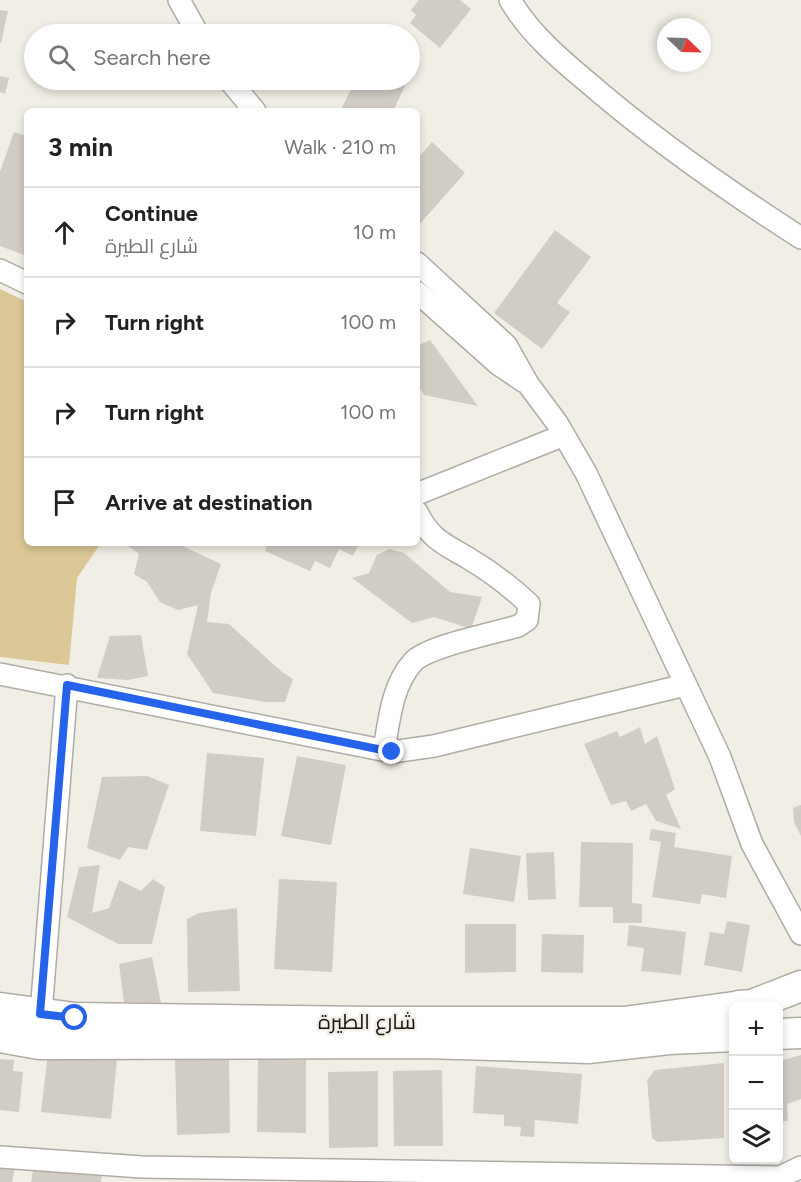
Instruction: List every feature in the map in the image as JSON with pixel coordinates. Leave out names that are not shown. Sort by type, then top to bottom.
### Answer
[{"type":"main road","points":[[760,1002],[801,986]]},
{"type":"main road","name":"شارع الطيرة","points":[[0,1008],[75,1018],[624,1022],[729,1008]]},
{"type":"main road","points":[[783,1034],[801,1033]]},
{"type":"main road","name":"شارع الطيرة","points":[[0,1038],[39,1044],[425,1042],[588,1048],[669,1039],[729,1036]]},
{"type":"street","points":[[179,0],[192,24]]},
{"type":"street","points":[[510,0],[519,16],[554,54],[641,128],[721,186],[801,238]]},
{"type":"street","points":[[237,90],[252,108]]},
{"type":"street","points":[[420,266],[506,345],[528,384],[564,435],[586,473],[720,757],[752,844],[801,934]]},
{"type":"street","points":[[0,270],[24,281]]},
{"type":"street","points":[[420,295],[498,364],[528,384]]},
{"type":"street","points":[[420,493],[564,435]]},
{"type":"street","points":[[384,750],[392,704],[413,661],[429,652],[518,626],[527,620],[529,612],[528,604],[515,591],[469,559],[439,542],[424,528],[420,519]]},
{"type":"street","points":[[0,674],[67,685],[392,752],[434,746],[685,685]]},
{"type":"street","points":[[39,1044],[67,685]]},
{"type":"street","points":[[0,1157],[141,1175],[780,1177],[801,1167]]},
{"type":"shaded area","points":[[0,289],[24,301],[24,546],[99,546],[77,578],[69,665],[0,657]]},
{"type":"building","points":[[419,0],[460,0],[471,9],[440,48],[420,31],[420,24],[410,23],[416,15],[411,10]]},
{"type":"building","points":[[0,10],[8,11],[1,43],[0,43]]},
{"type":"building","points":[[0,76],[9,78],[5,94],[0,92]]},
{"type":"building","points":[[351,90],[403,90],[394,108],[342,108]]},
{"type":"building","points":[[14,132],[24,135],[24,255],[0,246],[0,172]]},
{"type":"building","points":[[432,142],[465,173],[420,224],[420,156]]},
{"type":"building","points":[[555,230],[591,257],[557,303],[570,312],[542,349],[494,313]]},
{"type":"building","points":[[430,340],[478,406],[424,395],[420,388],[420,345]]},
{"type":"building","points":[[128,546],[182,546],[221,564],[211,593],[207,622],[229,624],[282,672],[293,679],[285,702],[266,702],[213,693],[187,654],[198,605],[178,610],[160,602],[147,582],[134,574],[139,554]]},
{"type":"building","points":[[267,546],[358,546],[353,556],[339,549],[330,568],[315,561],[310,571],[265,551]]},
{"type":"building","points":[[389,549],[404,553],[450,592],[482,597],[471,629],[434,617],[412,623],[352,578],[369,573],[377,555]]},
{"type":"building","points":[[141,635],[148,676],[128,680],[97,678],[110,636]]},
{"type":"building","points":[[640,727],[645,744],[657,736],[675,789],[666,795],[681,829],[656,821],[646,804],[631,811],[626,801],[611,805],[584,744],[617,731],[620,737]]},
{"type":"building","points":[[207,753],[264,758],[256,836],[200,831]]},
{"type":"building","points":[[297,756],[346,765],[331,845],[281,836]]},
{"type":"building","points":[[147,776],[169,785],[147,850],[128,847],[120,860],[87,848],[102,777]]},
{"type":"building","points":[[801,805],[801,836],[794,822],[793,808]]},
{"type":"building","points":[[651,829],[676,833],[674,847],[732,856],[726,898],[702,894],[700,904],[652,897],[661,842],[649,840]]},
{"type":"building","points":[[581,842],[633,843],[632,903],[642,904],[642,923],[613,923],[613,907],[579,907]]},
{"type":"building","points":[[470,848],[521,856],[514,902],[463,894]]},
{"type":"building","points":[[554,852],[556,899],[528,900],[526,853]]},
{"type":"building","points":[[100,865],[92,913],[109,908],[119,880],[141,891],[153,879],[165,887],[152,944],[118,944],[67,917],[79,867]]},
{"type":"building","points":[[279,879],[337,882],[332,972],[274,969]]},
{"type":"building","points":[[237,908],[240,991],[188,992],[187,919],[199,913]]},
{"type":"building","points":[[727,921],[750,925],[742,972],[704,965],[710,932],[724,934]]},
{"type":"building","points":[[465,924],[516,924],[516,972],[465,973]]},
{"type":"building","points":[[629,925],[686,932],[681,975],[641,971],[644,948],[627,946]]},
{"type":"building","points":[[542,934],[584,935],[583,973],[541,972]]},
{"type":"building","points":[[152,957],[161,1003],[124,1002],[119,964]]},
{"type":"building","points":[[48,1053],[117,1060],[111,1119],[41,1112]]},
{"type":"building","points":[[801,1055],[801,1099],[787,1104],[788,1121],[783,1122],[783,1110],[783,1060]]},
{"type":"building","points":[[175,1057],[229,1057],[230,1133],[177,1135]]},
{"type":"building","points":[[0,1059],[14,1060],[13,1071],[23,1072],[19,1112],[0,1110]]},
{"type":"building","points":[[258,1060],[306,1060],[306,1133],[257,1132]]},
{"type":"building","points":[[724,1063],[724,1138],[658,1142],[652,1138],[647,1080],[655,1070]]},
{"type":"building","points":[[476,1066],[582,1074],[578,1124],[535,1120],[534,1137],[520,1136],[521,1127],[504,1126],[504,1115],[473,1113]]},
{"type":"building","points":[[442,1070],[443,1146],[394,1146],[393,1071]]},
{"type":"building","points":[[378,1071],[378,1147],[329,1148],[328,1072]]},
{"type":"building","points":[[0,1165],[15,1167],[12,1182],[0,1182]]},
{"type":"building","points":[[34,1165],[102,1176],[101,1182],[31,1182]]},
{"type":"route","points":[[75,1018],[40,1014],[67,685],[392,752]]}]
